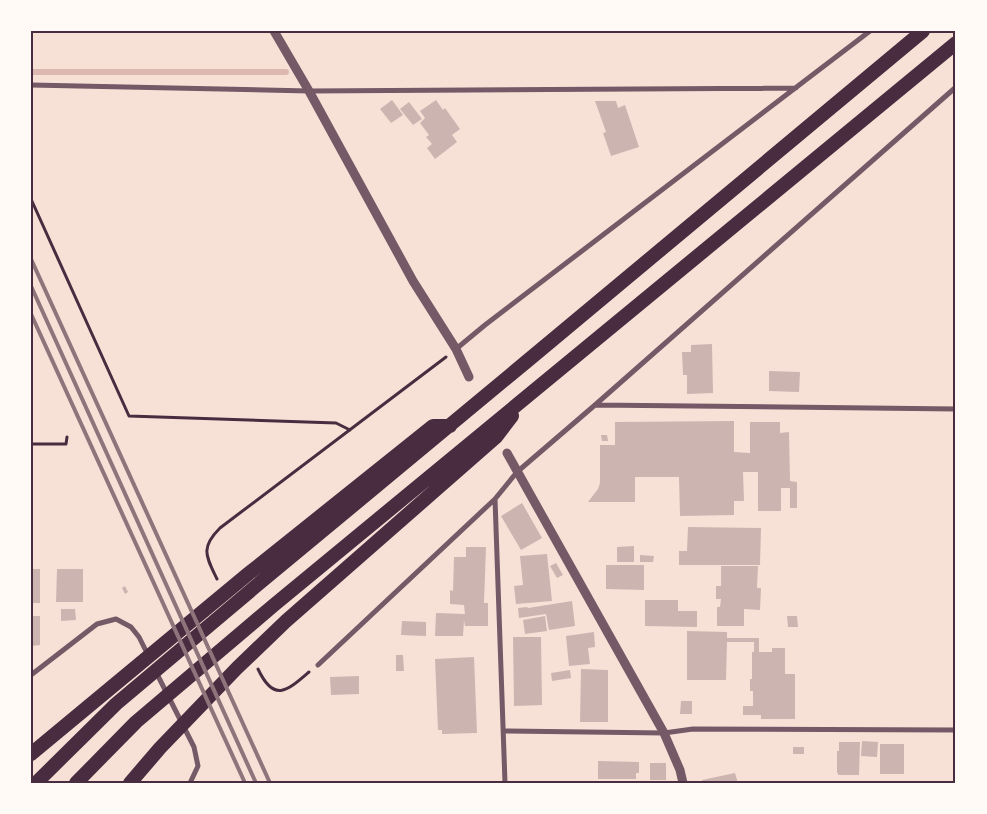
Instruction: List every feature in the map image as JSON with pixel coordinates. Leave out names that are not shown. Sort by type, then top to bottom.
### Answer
[{"type":"highway","points":[[31,754],[107,692],[450,426],[923,31]]},
{"type":"highway","points":[[76,783],[136,722],[274,605],[956,43]]},
{"type":"highway","points":[[130,783],[160,748],[237,668],[286,621],[496,437],[525,400]]},
{"type":"highway","points":[[36,783],[116,704],[252,580]]},
{"type":"street","points":[[274,31],[413,281],[456,349],[469,376]]},
{"type":"street","points":[[456,349],[870,31]]},
{"type":"street","points":[[31,85],[309,91],[796,88]]},
{"type":"street","points":[[318,665],[495,499],[517,472],[955,88]]},
{"type":"street","points":[[595,405],[956,409]]},
{"type":"street","points":[[507,453],[664,733],[680,770],[683,783]]},
{"type":"street","points":[[495,499],[506,783]]},
{"type":"street","points":[[31,675],[97,624],[116,619],[131,627],[139,636],[194,747],[198,766],[190,783]]},
{"type":"street","points":[[503,731],[664,733],[693,729],[956,730]]},
{"type":"path","points":[[31,199],[129,416],[336,423],[350,430]]},
{"type":"path","points":[[31,444],[66,444],[67,438]]},
{"type":"building","points":[[392,100],[403,115],[391,123],[380,109]]},
{"type":"building","points":[[436,100],[443,110],[445,108],[460,129],[452,135],[457,142],[435,159],[427,148],[432,144],[426,137],[429,135],[420,123],[425,118],[420,111]]},
{"type":"building","points":[[595,101],[616,101],[618,108],[625,105],[639,147],[611,156],[603,133],[606,132]]},
{"type":"building","points":[[409,102],[422,119],[413,125],[400,109]]},
{"type":"building","points":[[712,344],[713,393],[687,394],[687,375],[683,375],[682,352],[691,352],[691,345]]},
{"type":"building","points":[[769,371],[800,372],[799,392],[769,391]]},
{"type":"building","points":[[734,421],[734,452],[750,453],[750,422],[780,422],[780,433],[789,432],[790,481],[797,482],[797,508],[790,508],[790,488],[781,488],[781,511],[758,511],[758,472],[743,472],[744,501],[734,501],[734,515],[680,516],[679,477],[635,477],[635,502],[588,502],[598,489],[600,483],[600,445],[615,445],[615,422]]},
{"type":"building","points":[[601,435],[607,435],[608,441],[602,441]]},
{"type":"building","points":[[522,503],[542,538],[521,550],[501,516]]},
{"type":"building","points":[[688,527],[761,528],[760,565],[679,565],[679,551],[687,551]]},
{"type":"building","points":[[634,546],[634,562],[617,562],[617,547]]},
{"type":"building","points":[[466,547],[486,547],[484,603],[488,603],[488,626],[465,626],[464,620],[463,636],[435,636],[436,613],[465,614],[464,605],[450,604],[450,590],[453,591],[454,557],[466,557]]},
{"type":"building","points":[[547,554],[552,601],[516,604],[514,586],[523,585],[520,556]]},
{"type":"building","points":[[640,555],[654,556],[653,562],[640,562]]},
{"type":"building","points":[[556,563],[563,575],[557,578],[550,566]]},
{"type":"building","points":[[606,565],[644,565],[644,590],[606,589]]},
{"type":"building","points":[[721,566],[758,566],[757,588],[761,588],[760,610],[744,609],[744,626],[717,626],[717,607],[720,607],[721,599],[716,599],[716,586],[721,586]]},
{"type":"building","points":[[31,569],[40,569],[40,603],[31,603]]},
{"type":"building","points":[[57,569],[83,569],[83,602],[56,602]]},
{"type":"building","points":[[125,586],[128,592],[125,594],[122,588]]},
{"type":"building","points":[[645,600],[678,600],[678,611],[697,611],[697,627],[645,626]]},
{"type":"building","points":[[572,601],[575,626],[549,630],[546,614],[519,618],[518,608]]},
{"type":"building","points":[[61,609],[75,609],[76,620],[61,621]]},
{"type":"building","points":[[31,616],[40,616],[40,645],[31,646]]},
{"type":"building","points":[[545,616],[547,631],[525,634],[523,620]]},
{"type":"building","points":[[787,616],[797,616],[798,627],[788,627]]},
{"type":"building","points":[[402,621],[426,622],[426,636],[401,635]]},
{"type":"building","points":[[687,631],[727,632],[727,638],[759,638],[759,652],[772,652],[772,648],[785,648],[785,674],[795,674],[795,719],[761,719],[761,715],[743,715],[743,706],[753,706],[753,691],[750,691],[750,679],[752,679],[754,642],[727,642],[726,680],[687,680]]},
{"type":"building","points":[[594,632],[595,647],[588,648],[590,664],[569,666],[566,636]]},
{"type":"building","points":[[513,637],[541,637],[542,705],[514,706]]},
{"type":"building","points":[[396,655],[403,655],[404,671],[396,671]]},
{"type":"building","points":[[474,657],[477,733],[442,734],[442,730],[438,730],[435,659]]},
{"type":"building","points":[[581,669],[608,670],[608,722],[580,722]]},
{"type":"building","points":[[570,670],[571,678],[552,681],[551,673]]},
{"type":"building","points":[[359,676],[359,694],[331,695],[330,677]]},
{"type":"building","points":[[681,701],[692,701],[692,714],[680,714]]},
{"type":"building","points":[[862,741],[878,742],[877,757],[861,756]]},
{"type":"building","points":[[839,742],[860,742],[859,775],[838,775],[837,751],[839,751]]},
{"type":"building","points":[[880,744],[904,744],[904,774],[880,774]]},
{"type":"building","points":[[793,747],[804,747],[804,754],[793,754]]},
{"type":"building","points":[[598,761],[639,762],[639,773],[636,773],[636,779],[598,779]]},
{"type":"building","points":[[650,763],[666,763],[666,780],[650,780]]},
{"type":"building","points":[[735,773],[738,783],[702,783],[702,780]]},
{"type":"waterway","points":[[31,72],[286,72]]},
{"type":"railway","points":[[31,259],[270,783]]},
{"type":"railway","points":[[31,286],[256,783]]},
{"type":"railway","points":[[31,314],[245,783]]}]
